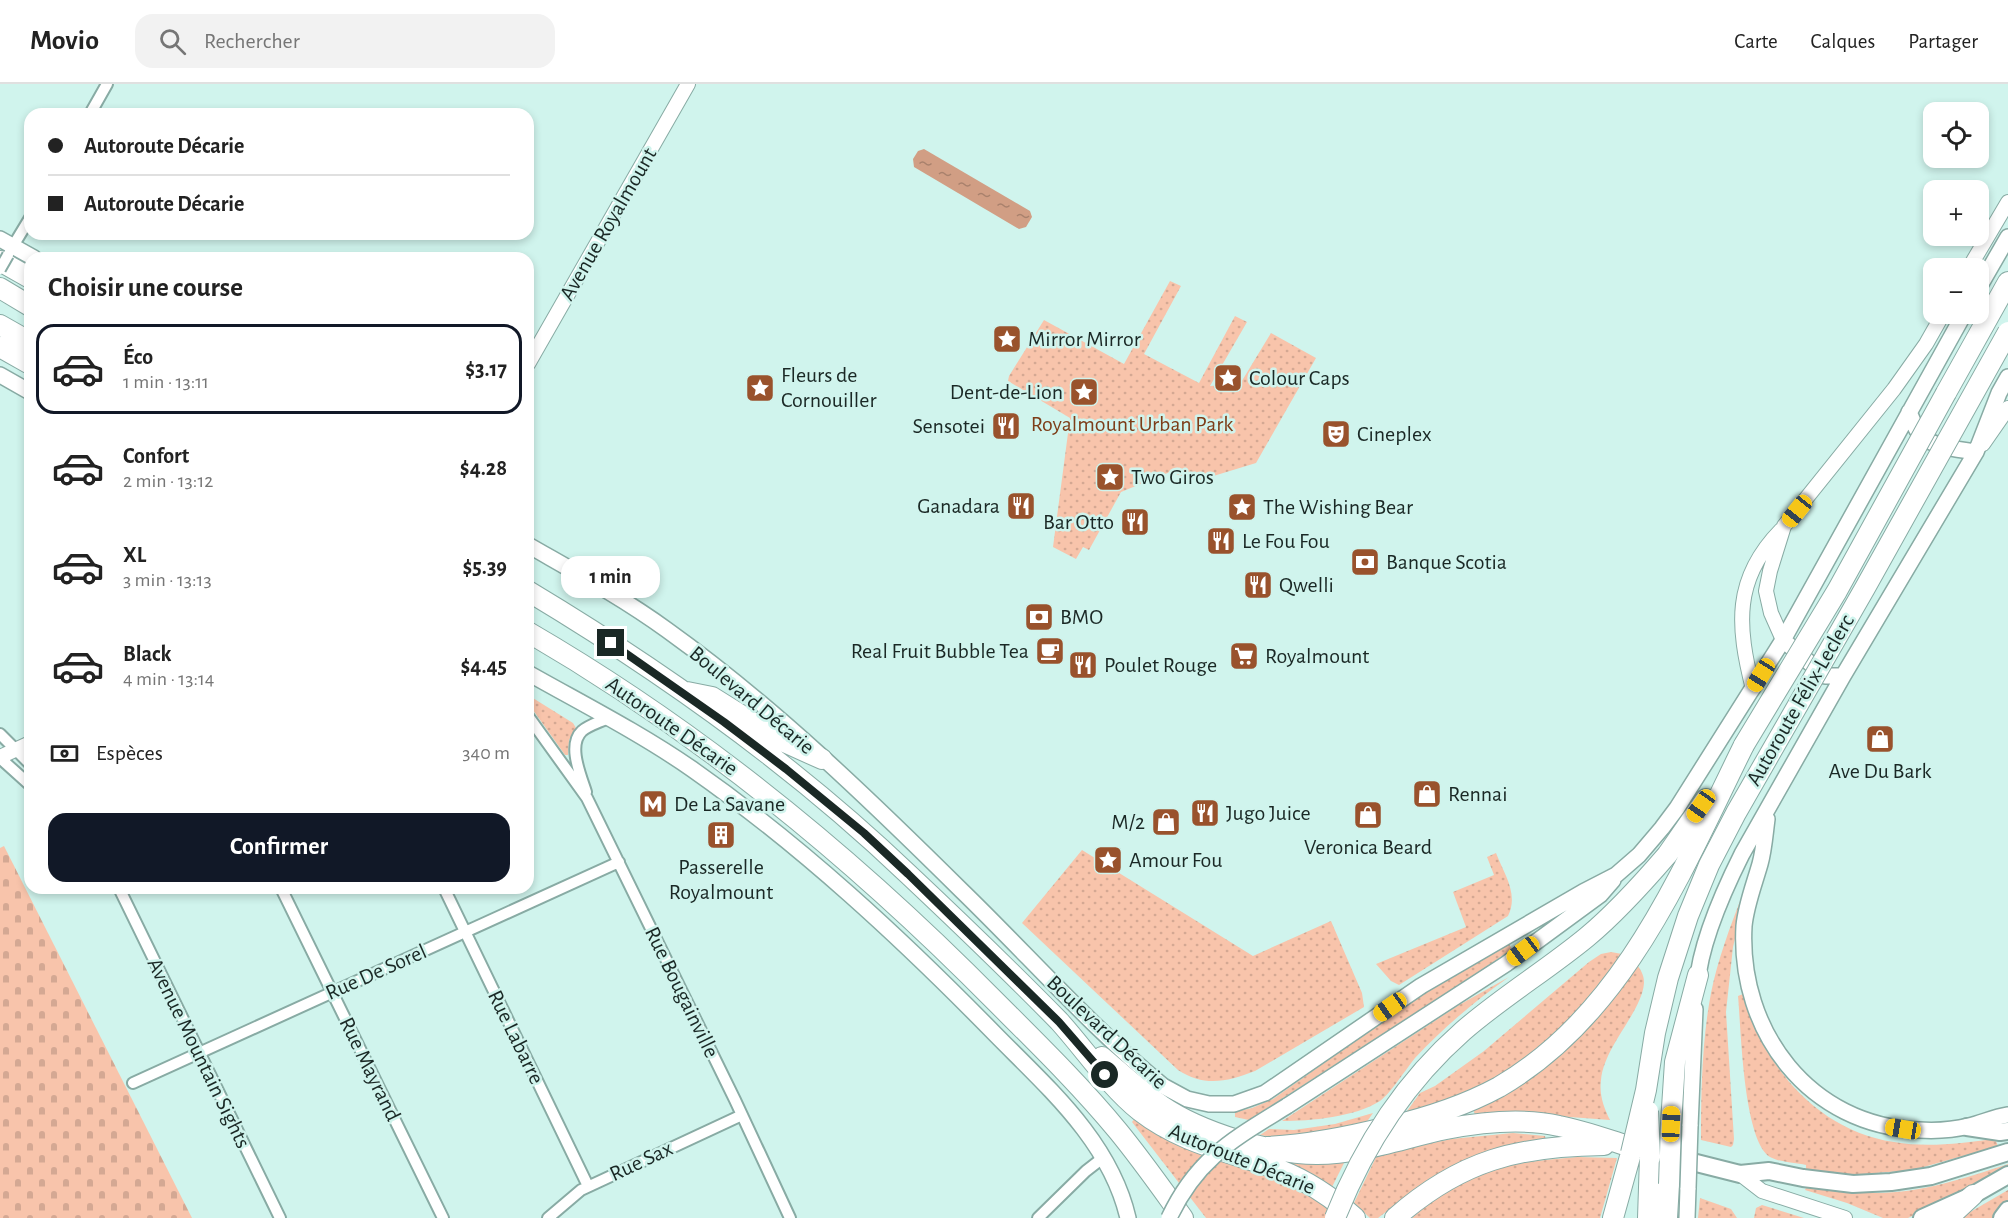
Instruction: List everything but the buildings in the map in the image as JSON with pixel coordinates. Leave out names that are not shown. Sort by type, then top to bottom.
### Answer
[{"type":"highway","points":[[5,250],[24,271]]},
{"type":"highway","name":"Autoroute Félix-Leclerc","points":[[1744,745],[1837,591],[2008,282]]},
{"type":"highway","points":[[0,288],[24,302]]},
{"type":"highway","points":[[0,326],[24,339]]},
{"type":"highway","name":"Autoroute Félix-Leclerc","points":[[1646,1090],[1655,1033],[1668,978],[1688,916],[1709,865],[1736,813],[2008,332]]},
{"type":"highway","points":[[0,347],[24,361]]},
{"type":"highway","name":"Autoroute Décarie","points":[[534,595],[682,691],[786,769],[864,833],[1059,1022],[1121,1093],[1139,1110],[1162,1126],[1203,1146],[1291,1175],[1329,1196],[1355,1218]]},
{"type":"highway","name":"Autoroute Décarie","points":[[534,636],[614,684],[704,746],[816,834],[870,881],[951,957],[1077,1084],[1119,1132],[1183,1218]]},
{"type":"highway","points":[[682,691],[712,697],[782,741],[822,759]]},
{"type":"highway","points":[[1267,1147],[1316,1142],[1441,1113],[1483,1095],[1513,1078],[1557,1045],[1585,1017],[1613,983],[1653,923],[1744,745]]},
{"type":"highway","points":[[1335,1218],[1372,1140],[1422,1072],[1474,1022],[1580,942],[1619,907],[1666,855],[1744,745]]},
{"type":"highway","points":[[1667,1218],[1679,1186],[1680,1125],[1675,1062],[1698,975]]},
{"type":"highway","points":[[1059,1022],[1173,1114],[1221,1135],[1267,1147],[1305,1154],[1337,1153],[1374,1147],[1453,1128],[1498,1122],[1559,1125],[1625,1145]]},
{"type":"highway","points":[[1646,1090],[1650,1157],[1649,1209]]},
{"type":"highway","points":[[1613,1218],[1646,1090]]},
{"type":"highway","points":[[1395,1218],[1431,1190],[1469,1168],[1515,1153],[1550,1147],[1625,1145]]},
{"type":"highway","points":[[1948,1218],[1972,1195]]},
{"type":"main road","points":[[1989,270],[2008,237]]},
{"type":"main road","points":[[5,250],[24,255]]},
{"type":"main road","name":"Boulevard Décarie","points":[[534,549],[666,630],[738,685],[822,759],[960,889],[1151,1077],[1174,1094],[1202,1104],[1234,1104],[1265,1093],[1421,986],[1583,892],[1616,876],[1639,855],[1662,828],[1753,689],[1958,324]]},
{"type":"main road","points":[[0,375],[24,389]]},
{"type":"main road","points":[[1698,975],[1712,927],[1742,854],[1843,676],[1976,452],[2008,377]]},
{"type":"main road","points":[[1909,412],[1918,431],[1930,441],[1954,449],[1976,452]]},
{"type":"main road","points":[[1783,639],[1825,676],[1843,676]]},
{"type":"main road","points":[[534,676],[608,718],[692,770],[847,891],[913,951],[1057,1097],[1083,1127],[1104,1157],[1120,1189],[1128,1218]]},
{"type":"main road","points":[[1769,810],[1760,864],[1746,916],[1744,934],[1746,966],[1758,1017],[1772,1046],[1789,1069],[1827,1101],[1851,1114],[1875,1123],[1903,1129],[1934,1130],[1967,1127],[2008,1115]]},
{"type":"main road","points":[[1169,1218],[1191,1180],[1210,1158],[1231,1142],[1506,964],[1599,896],[1616,876]]},
{"type":"main road","points":[[1967,1127],[2008,1131]]},
{"type":"main road","points":[[1625,1145],[1740,1174],[1769,1171],[1854,1184],[1891,1182],[1953,1170],[2008,1152]]},
{"type":"main road","points":[[1922,1218],[2008,1175]]},
{"type":"main road","points":[[1679,1186],[1687,1218]]},
{"type":"main road","points":[[2002,1218],[2008,1210]]},
{"type":"street","points":[[93,108],[107,84]]},
{"type":"street","name":"Avenue Royalmount","points":[[534,354],[688,84]]},
{"type":"street","points":[[1975,258],[2008,202]]},
{"type":"street","points":[[0,269],[5,250],[24,226]]},
{"type":"street","points":[[1753,689],[1744,652],[1743,604],[1756,560],[1894,389],[1937,324]]},
{"type":"street","points":[[1976,452],[2008,408]]},
{"type":"street","points":[[1783,639],[1771,613],[1766,591],[1784,526]]},
{"type":"street","name":"Rue Bougainville","points":[[587,798],[576,755],[578,738],[583,730],[608,718]]},
{"type":"street","name":"Rue Bougainville","points":[[534,724],[587,798],[790,1218]]},
{"type":"street","points":[[0,734],[24,757]]},
{"type":"street","points":[[24,746],[0,758],[24,779]]},
{"type":"street","name":"Rue De Sorel","points":[[133,1083],[619,862]]},
{"type":"street","name":"Avenue Mountain Sights","points":[[122,894],[280,1218]]},
{"type":"street","name":"Rue Mayrand","points":[[284,894],[443,1218]]},
{"type":"street","name":"Rue Labarre","points":[[447,894],[588,1186]]},
{"type":"street","name":"Rue Sax","points":[[548,1218],[574,1194],[588,1186],[742,1115]]},
{"type":"street","points":[[1038,1218],[1086,1171],[1104,1157]]},
{"type":"street","points":[[1740,1174],[1762,1191],[1845,1218]]},
{"type":"green space","name":"Royalmount Urban Park","points":[[1170,281],[1181,286],[1144,354],[1199,383],[1235,316],[1247,322],[1210,386],[1240,384],[1271,333],[1316,358],[1256,463],[1197,481],[1170,472],[1121,492],[1089,550],[1083,547],[1076,559],[1053,547],[1070,418],[1008,381],[1009,376],[1044,320],[1124,364]]},
{"type":"green space","points":[[534,699],[573,723],[576,728],[569,740],[568,755],[565,755],[534,711]]},
{"type":"green space","points":[[4,846],[24,886],[24,894],[28,894],[192,1218],[0,1218],[0,848]]},
{"type":"green space","points":[[1082,850],[1253,956],[1331,921],[1362,993],[1364,1007],[1255,1071],[1235,1078],[1206,1081],[1178,1070],[1022,923]]},
{"type":"green space","points":[[1496,853],[1511,892],[1511,908],[1508,916],[1399,985],[1391,981],[1376,964],[1466,927],[1453,892],[1494,875],[1487,857]]},
{"type":"green space","points":[[1742,896],[1745,897],[1733,947],[1726,1012],[1734,1139],[1731,1147],[1701,1140],[1702,1085],[1711,993]]},
{"type":"green space","points":[[1509,944],[1512,949],[1479,972],[1249,1120],[1235,1117],[1235,1112],[1273,1099],[1418,997]]},
{"type":"green space","points":[[1611,952],[1622,954],[1591,1000],[1568,1024],[1521,1063],[1476,1090],[1402,1118],[1420,1093],[1435,1086],[1484,1051],[1589,962],[1601,954]]},
{"type":"green space","points":[[1638,966],[1644,978],[1642,994],[1615,1042],[1601,1080],[1602,1101],[1610,1120],[1543,1115],[1476,1117],[1473,1109],[1523,1081],[1565,1048],[1602,1010]]},
{"type":"green space","points":[[1509,977],[1437,1036],[1415,1058],[1380,1101],[1346,1114],[1319,1119],[1282,1121],[1459,1005]]},
{"type":"green space","points":[[1743,994],[1752,1021],[1780,1070],[1818,1109],[1841,1124],[1866,1135],[1907,1144],[1932,1145],[1995,1139],[1998,1146],[1913,1170],[1852,1175],[1806,1169],[1806,1165],[1770,1157],[1761,1146],[1749,1107],[1742,1056],[1738,996]]},
{"type":"green space","points":[[1373,1113],[1366,1123],[1327,1133],[1300,1137],[1260,1135],[1269,1129],[1294,1130],[1335,1124]]},
{"type":"green space","points":[[1136,1117],[1328,1204],[1343,1218],[1206,1218],[1132,1122]]},
{"type":"green space","points":[[1513,1133],[1545,1136],[1546,1141],[1466,1162],[1430,1178],[1378,1218],[1370,1218],[1354,1203],[1377,1155],[1451,1139]]},
{"type":"green space","points":[[1577,1157],[1617,1158],[1600,1218],[1412,1218],[1441,1195],[1472,1177],[1506,1166]]},
{"type":"green space","points":[[1290,1158],[1346,1159],[1332,1187],[1288,1164]]},
{"type":"green space","points":[[2008,1164],[2008,1169],[1908,1218],[1883,1218],[1847,1203],[1805,1190],[1806,1188],[1876,1193],[1910,1190],[1943,1184]]},
{"type":"green space","points":[[2008,1190],[2008,1203],[1997,1218],[1960,1218]]},
{"type":"green space","points":[[1700,1198],[1731,1209],[1737,1218],[1698,1218]]},
{"type":"green space","points":[[1762,1205],[1804,1218],[1754,1218],[1756,1208]]},
{"type":"water","points":[[924,149],[1030,211],[1032,217],[1026,227],[1019,229],[914,167],[913,159],[918,151]]},
{"type":"place","name":"Mirror Mirror","points":[[1007,339]]},
{"type":"place","name":"Colour Caps","points":[[1228,378]]},
{"type":"place","name":"Fleurs de Cornouiller","points":[[760,388]]},
{"type":"place","name":"Dent-de-Lion","points":[[1084,392]]},
{"type":"place","name":"Sensotei","points":[[1006,426]]},
{"type":"place","name":"Cineplex","points":[[1336,434]]},
{"type":"place","name":"Two Giros","points":[[1110,477]]},
{"type":"place","name":"Ganadara","points":[[1021,506]]},
{"type":"place","name":"The Wishing Bear","points":[[1242,507]]},
{"type":"place","name":"Bar Otto","points":[[1135,522]]},
{"type":"place","name":"Le Fou Fou","points":[[1221,541]]},
{"type":"place","name":"Banque Scotia","points":[[1365,562]]},
{"type":"place","name":"Qwelli","points":[[1258,585]]},
{"type":"place","name":"BMO","points":[[1039,617]]},
{"type":"place","name":"Real Fruit Bubble Tea","points":[[1050,651]]},
{"type":"place","name":"Royalmount","points":[[1244,656]]},
{"type":"place","name":"Poulet Rouge","points":[[1083,665]]},
{"type":"place","name":"Ave Du Bark","points":[[1880,739]]},
{"type":"place","name":"Rennai","points":[[1427,794]]},
{"type":"place","name":"De La Savane","points":[[653,804]]},
{"type":"place","name":"Jugo Juice","points":[[1205,813]]},
{"type":"place","name":"Veronica Beard","points":[[1368,815]]},
{"type":"place","name":"M/2","points":[[1166,822]]},
{"type":"place","name":"Passerelle Royalmount","points":[[721,835]]},
{"type":"place","name":"Amour Fou","points":[[1108,860]]},
{"type":"route","points":[[611,643],[724,722],[864,833],[1059,1022],[1105,1075]]}]
